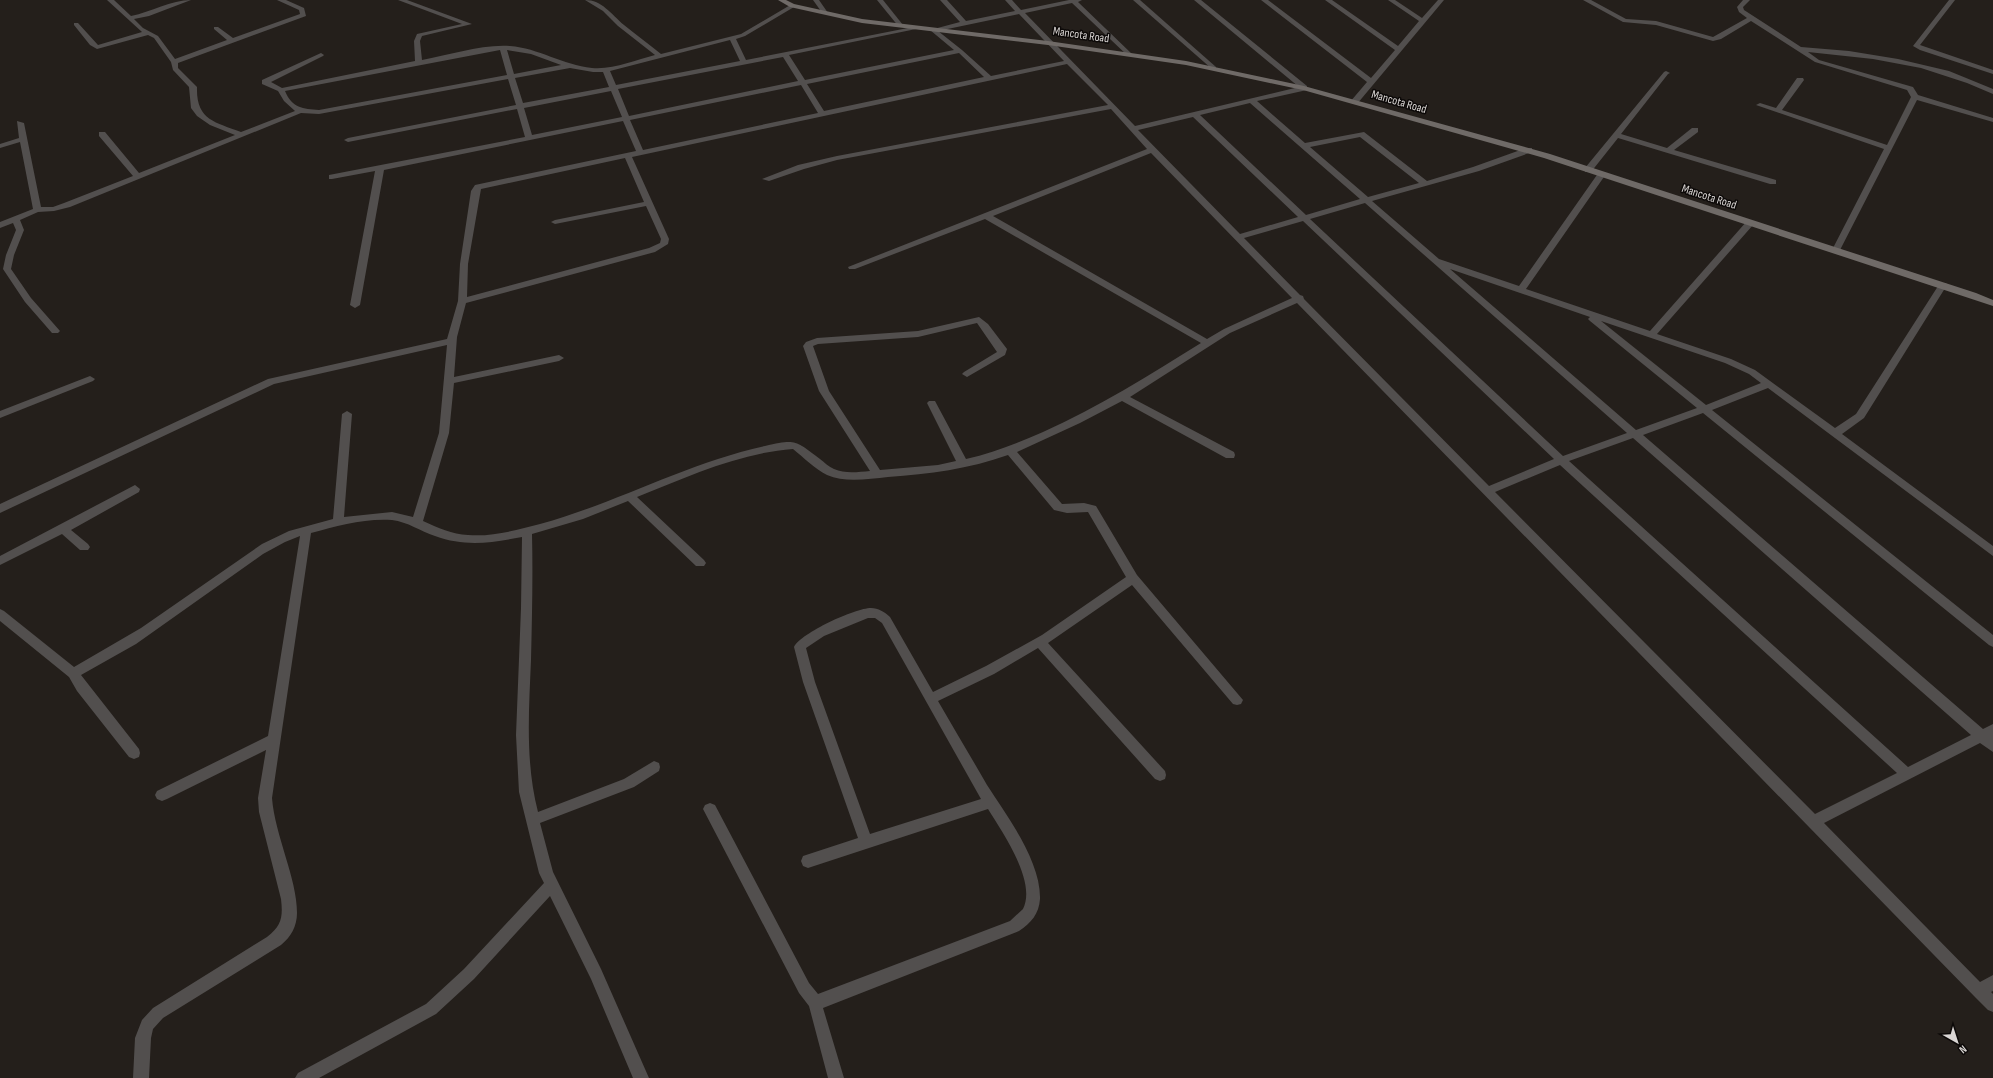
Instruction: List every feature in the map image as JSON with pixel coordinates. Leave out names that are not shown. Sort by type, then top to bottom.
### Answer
[{"type":"main road","name":"Mancota Road","points":[[781,0],[792,6],[862,22],[1048,43],[1130,55],[1214,68],[1304,88],[1529,150],[1943,285],[1993,303]]},
{"type":"street","points":[[110,0],[129,18],[162,43],[174,62],[176,69],[192,87],[192,105],[199,115],[205,120],[240,134]]},
{"type":"street","points":[[129,18],[147,15],[188,0]]},
{"type":"street","points":[[174,62],[304,15],[302,9],[280,0]]},
{"type":"street","points":[[401,0],[469,24],[418,35],[417,41],[419,63]]},
{"type":"street","points":[[588,0],[605,10],[620,25],[661,57]]},
{"type":"street","points":[[816,0],[825,13]]},
{"type":"street","points":[[880,0],[901,26]]},
{"type":"street","points":[[943,0],[964,23]]},
{"type":"street","points":[[1008,0],[1048,43],[1112,106],[1152,150],[1300,298],[1993,1005]]},
{"type":"street","points":[[933,30],[1074,0],[1130,55]]},
{"type":"street","points":[[1136,0],[1214,68]]},
{"type":"street","points":[[1197,0],[1304,88]]},
{"type":"street","points":[[1264,0],[1371,82]]},
{"type":"street","points":[[1328,0],[1398,49]]},
{"type":"street","points":[[1392,0],[1423,21]]},
{"type":"street","points":[[1354,102],[1441,0]]},
{"type":"street","points":[[1586,0],[1625,21],[1656,23],[1713,39],[1719,38],[1751,18]]},
{"type":"street","points":[[1747,0],[1739,10],[1798,49],[1821,62],[1910,89],[1915,97],[1993,120]]},
{"type":"street","points":[[1952,0],[1916,46],[1992,71]]},
{"type":"street","points":[[321,55],[265,82],[281,90],[340,77],[503,48],[535,54],[568,66],[593,72],[661,57],[732,38],[751,30],[792,6]]},
{"type":"street","points":[[76,24],[92,44],[97,46],[148,33]]},
{"type":"street","points":[[216,28],[232,42]]},
{"type":"street","points":[[348,140],[918,28]]},
{"type":"street","points":[[933,30],[960,51],[989,78]]},
{"type":"street","points":[[732,38],[744,62]]},
{"type":"street","points":[[503,48],[529,138]]},
{"type":"street","points":[[1798,49],[1846,52],[1922,64],[1968,80],[1993,92]]},
{"type":"street","points":[[332,177],[960,51]]},
{"type":"street","points":[[785,54],[822,114]]},
{"type":"street","points":[[417,522],[444,433],[450,381],[452,341],[462,301],[464,264],[475,191],[478,188],[640,152],[1067,62]]},
{"type":"street","points":[[0,224],[37,210],[67,205],[300,111],[319,112],[568,66]]},
{"type":"street","points":[[606,70],[625,119],[640,152]]},
{"type":"street","points":[[1588,170],[1666,73]]},
{"type":"street","points":[[1777,111],[1800,80]]},
{"type":"street","points":[[1133,129],[1304,88]]},
{"type":"street","points":[[281,90],[282,95],[288,102],[300,111]]},
{"type":"street","points":[[1836,250],[1915,97]]},
{"type":"street","points":[[1251,100],[1634,434],[1987,733],[1993,746]]},
{"type":"street","points":[[766,179],[818,162],[1112,106]]},
{"type":"street","points":[[1760,106],[1889,148]]},
{"type":"street","points":[[1194,114],[1561,460],[1907,774]]},
{"type":"street","points":[[20,123],[37,210]]},
{"type":"street","points":[[1668,151],[1694,130]]},
{"type":"street","points":[[102,134],[138,177]]},
{"type":"street","points":[[1304,146],[1361,134],[1425,184]]},
{"type":"street","points":[[1616,135],[1773,182]]},
{"type":"street","points":[[0,146],[23,139]]},
{"type":"street","points":[[852,267],[1152,150]]},
{"type":"street","points":[[1238,237],[1425,184],[1529,150]]},
{"type":"street","points":[[462,301],[660,247],[664,244],[665,239],[628,155]]},
{"type":"street","points":[[355,305],[380,168]]},
{"type":"street","points":[[1520,291],[1602,174]]},
{"type":"street","points":[[555,222],[649,203]]},
{"type":"street","points":[[986,216],[1207,343]]},
{"type":"street","points":[[15,219],[20,230],[10,255],[7,269],[28,300],[55,331]]},
{"type":"street","points":[[1651,335],[1750,223]]},
{"type":"street","points":[[1436,261],[1586,314],[1741,366],[1769,384],[1993,552]]},
{"type":"street","points":[[1834,433],[1850,425],[1860,416],[1943,285]]},
{"type":"street","points":[[73,673],[96,662],[137,637],[257,552],[281,539],[306,530],[338,521],[395,516],[417,522],[447,536],[467,540],[491,539],[527,533],[630,497],[701,468],[735,457],[783,445],[795,445],[830,472],[838,475],[878,475],[963,464],[1010,451],[1057,431],[1122,397],[1207,343],[1247,321],[1300,298]]},
{"type":"street","points":[[1586,314],[1703,410],[1993,642]]},
{"type":"street","points":[[878,475],[838,416],[824,391],[808,346],[809,344],[816,341],[918,334],[979,320],[1002,349],[1002,353],[967,374]]},
{"type":"street","points":[[0,509],[259,386],[311,371],[452,341]]},
{"type":"street","points":[[450,381],[559,358]]},
{"type":"street","points":[[0,415],[90,379]]},
{"type":"street","points":[[1488,491],[1561,460],[1703,410],[1769,384]]},
{"type":"street","points":[[1122,397],[1230,455]]},
{"type":"street","points":[[932,403],[963,464]]},
{"type":"street","points":[[338,521],[347,414]]},
{"type":"street","points":[[1010,451],[1058,507],[1066,510],[1088,507],[1092,509],[1133,578],[1237,700]]},
{"type":"street","points":[[0,561],[63,529],[135,489]]},
{"type":"street","points":[[630,497],[700,563]]},
{"type":"street","points":[[63,529],[84,547]]},
{"type":"street","points":[[141,1078],[143,1038],[147,1025],[158,1013],[266,946],[279,937],[287,926],[290,915],[289,899],[265,811],[273,740],[306,530]]},
{"type":"street","points":[[527,533],[527,608],[522,735],[526,792],[546,873],[596,974],[641,1078]]},
{"type":"street","points":[[930,700],[990,670],[1040,642],[1133,578]]},
{"type":"street","points":[[816,1004],[823,999],[1014,926],[1024,920],[1031,912],[1032,884],[1016,844],[930,700],[886,620],[880,614],[867,613],[801,643],[800,647],[801,657],[809,682],[866,842]]},
{"type":"street","points":[[0,614],[73,673],[81,687],[134,753]]},
{"type":"street","points":[[1040,642],[1160,775]]},
{"type":"street","points":[[1813,822],[1987,733]]},
{"type":"street","points":[[162,795],[273,740]]},
{"type":"street","points":[[533,820],[629,783],[654,767]]},
{"type":"street","points":[[808,861],[990,802]]},
{"type":"street","points":[[710,809],[804,988],[816,1004],[816,1011],[836,1078]]},
{"type":"street","points":[[306,1077],[431,1009],[469,974],[552,884]]},
{"type":"street","points":[[1979,991],[1993,982]]}]
